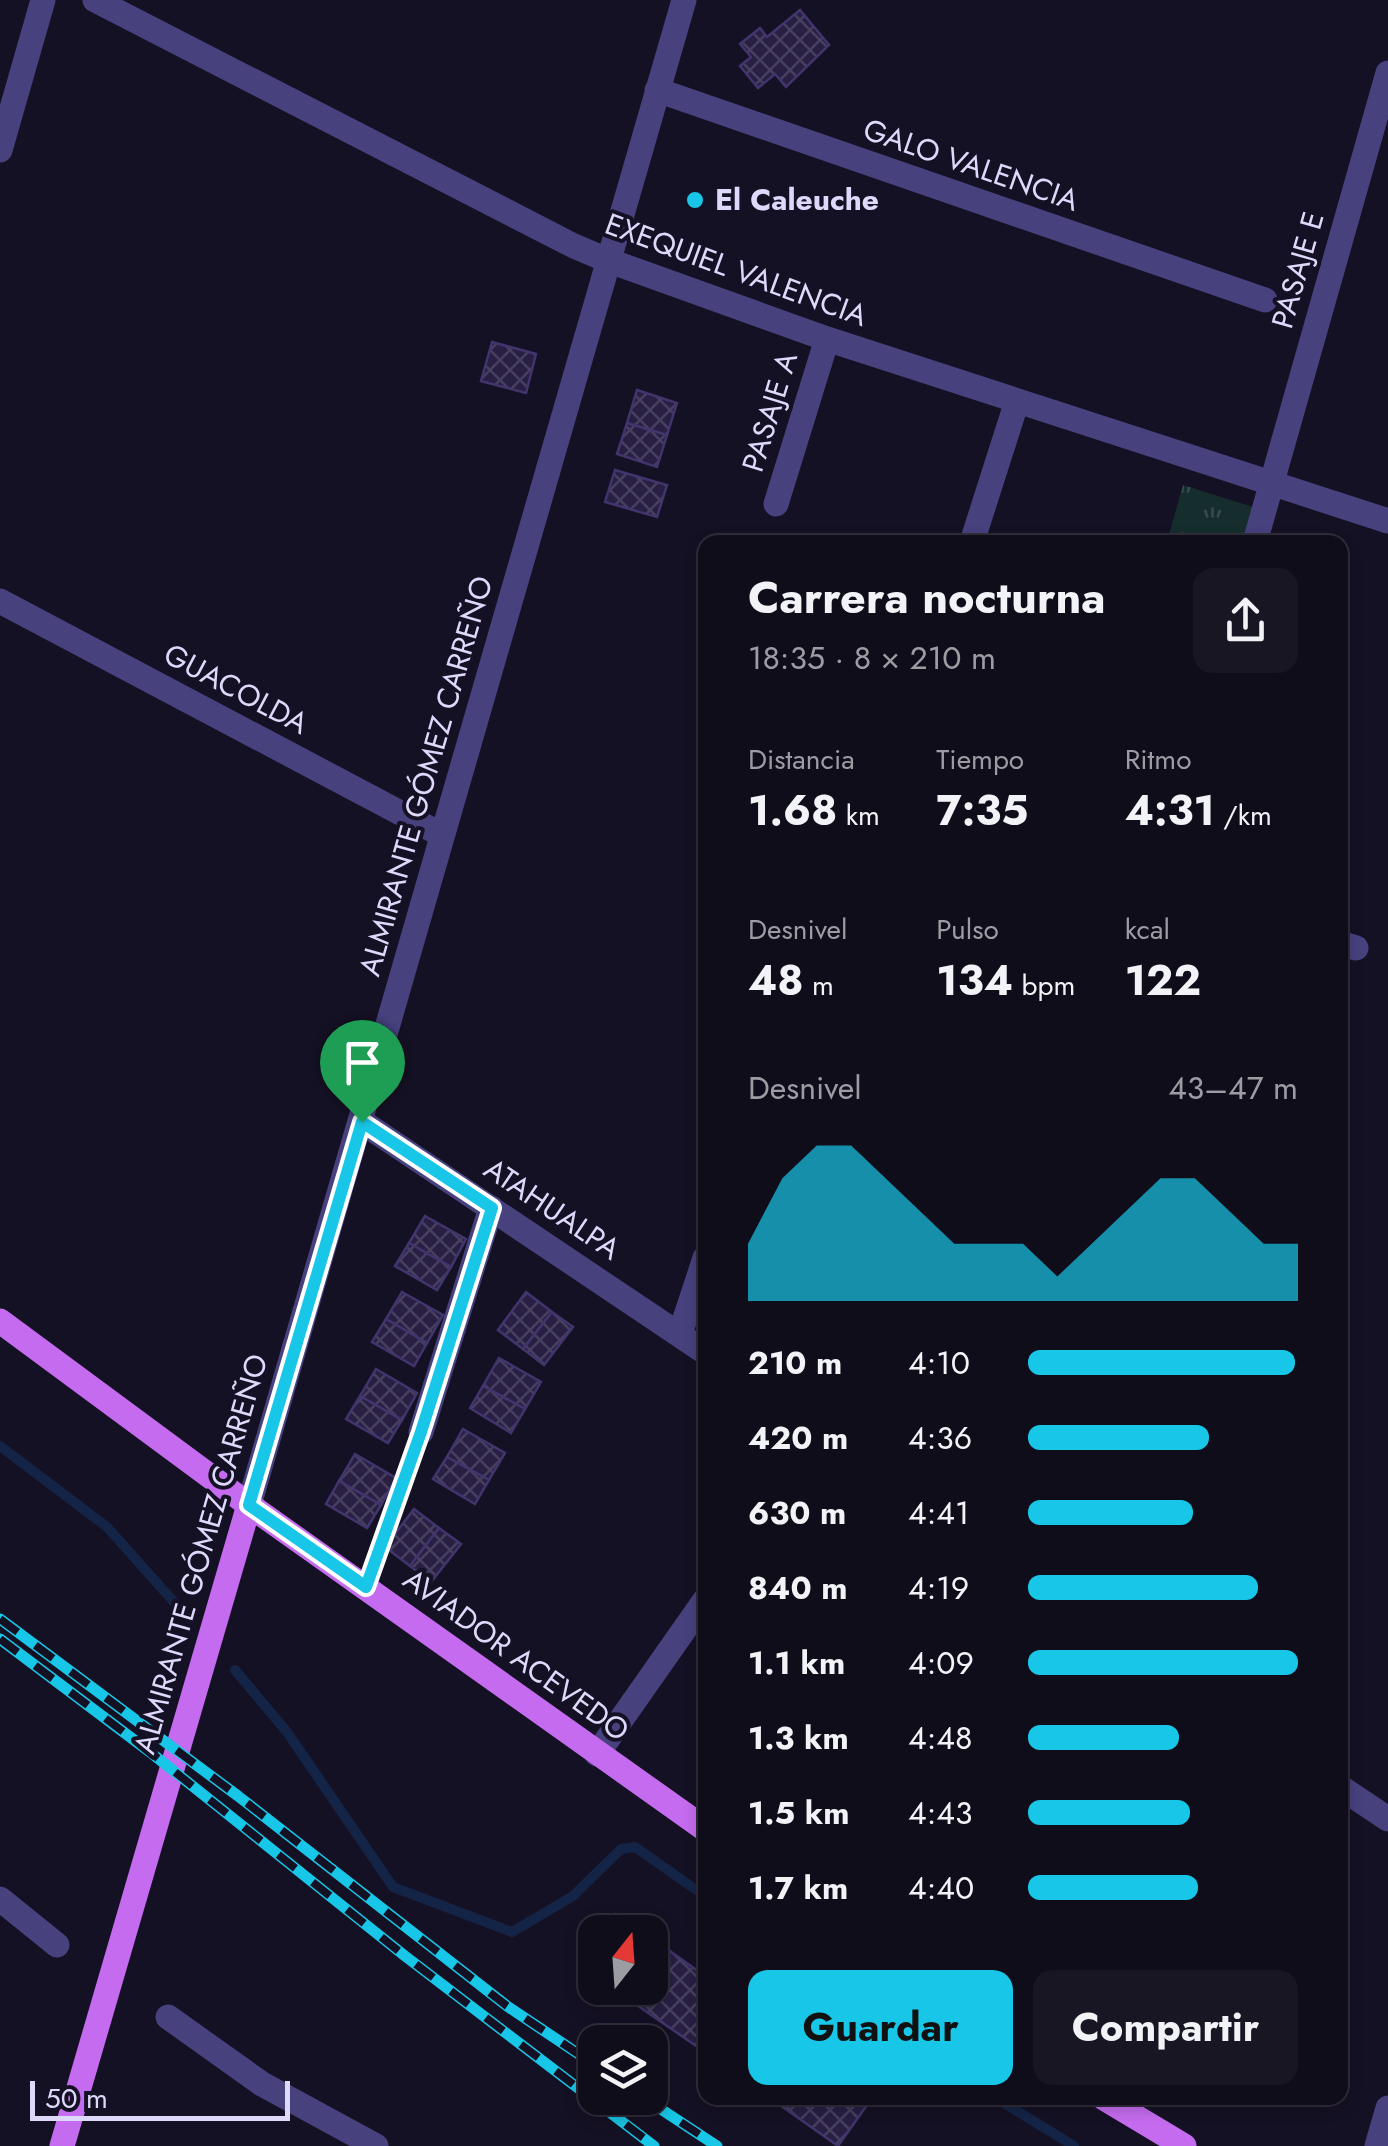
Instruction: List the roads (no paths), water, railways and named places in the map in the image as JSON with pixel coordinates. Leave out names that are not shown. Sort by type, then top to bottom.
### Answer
[{"type":"main road","name":"AVIADOR ACEVEDO","points":[[0,1321],[249,1505],[698,1824]]},
{"type":"main road","name":"ALMIRANTE GÓMEZ CARREÑO","points":[[62,2146],[249,1505]]},
{"type":"main road","points":[[1116,2105],[1184,2146]]},
{"type":"street","points":[[0,150],[43,0]]},
{"type":"street","name":"EXEQUIEL VALENCIA","points":[[95,0],[608,260],[827,339],[1388,521]]},
{"type":"street","name":"ALMIRANTE GÓMEZ CARREÑO","points":[[249,1505],[684,0]]},
{"type":"street","name":"PASAJE E","points":[[1257,535],[1388,74]]},
{"type":"street","name":"GALO VALENCIA","points":[[657,90],[1265,300]]},
{"type":"street","name":"PASAJE A","points":[[776,504],[827,339]]},
{"type":"street","points":[[974,535],[1017,401]]},
{"type":"street","name":"GUACOLDA","points":[[0,602],[442,834]]},
{"type":"street","name":"ATAHUALPA","points":[[362,1122],[698,1347]]},
{"type":"street","points":[[421,1432],[492,1208]]},
{"type":"street","points":[[680,1334],[698,1279]]},
{"type":"street","points":[[598,1754],[698,1610]]},
{"type":"street","points":[[1348,1792],[1388,1819]]},
{"type":"street","points":[[0,1899],[57,1945]]},
{"type":"street","points":[[168,2017],[262,2084],[376,2146]]},
{"type":"street","points":[[1376,2146],[1388,2108]]},
{"type":"waterway","points":[[0,1446],[107,1527],[190,1620]]},
{"type":"waterway","points":[[235,1670],[287,1732],[393,1887],[512,1932],[573,1896],[621,1849],[635,1847],[698,1891]]},
{"type":"waterway","points":[[1007,2105],[1074,2146]]},
{"type":"railway","points":[[0,1619],[238,1796],[507,2006],[578,2054]]},
{"type":"railway","points":[[0,1639],[654,2146]]},
{"type":"railway","points":[[668,2114],[717,2146]]},
{"type":"place","name":"El Caleuche","points":[[695,200]]}]
